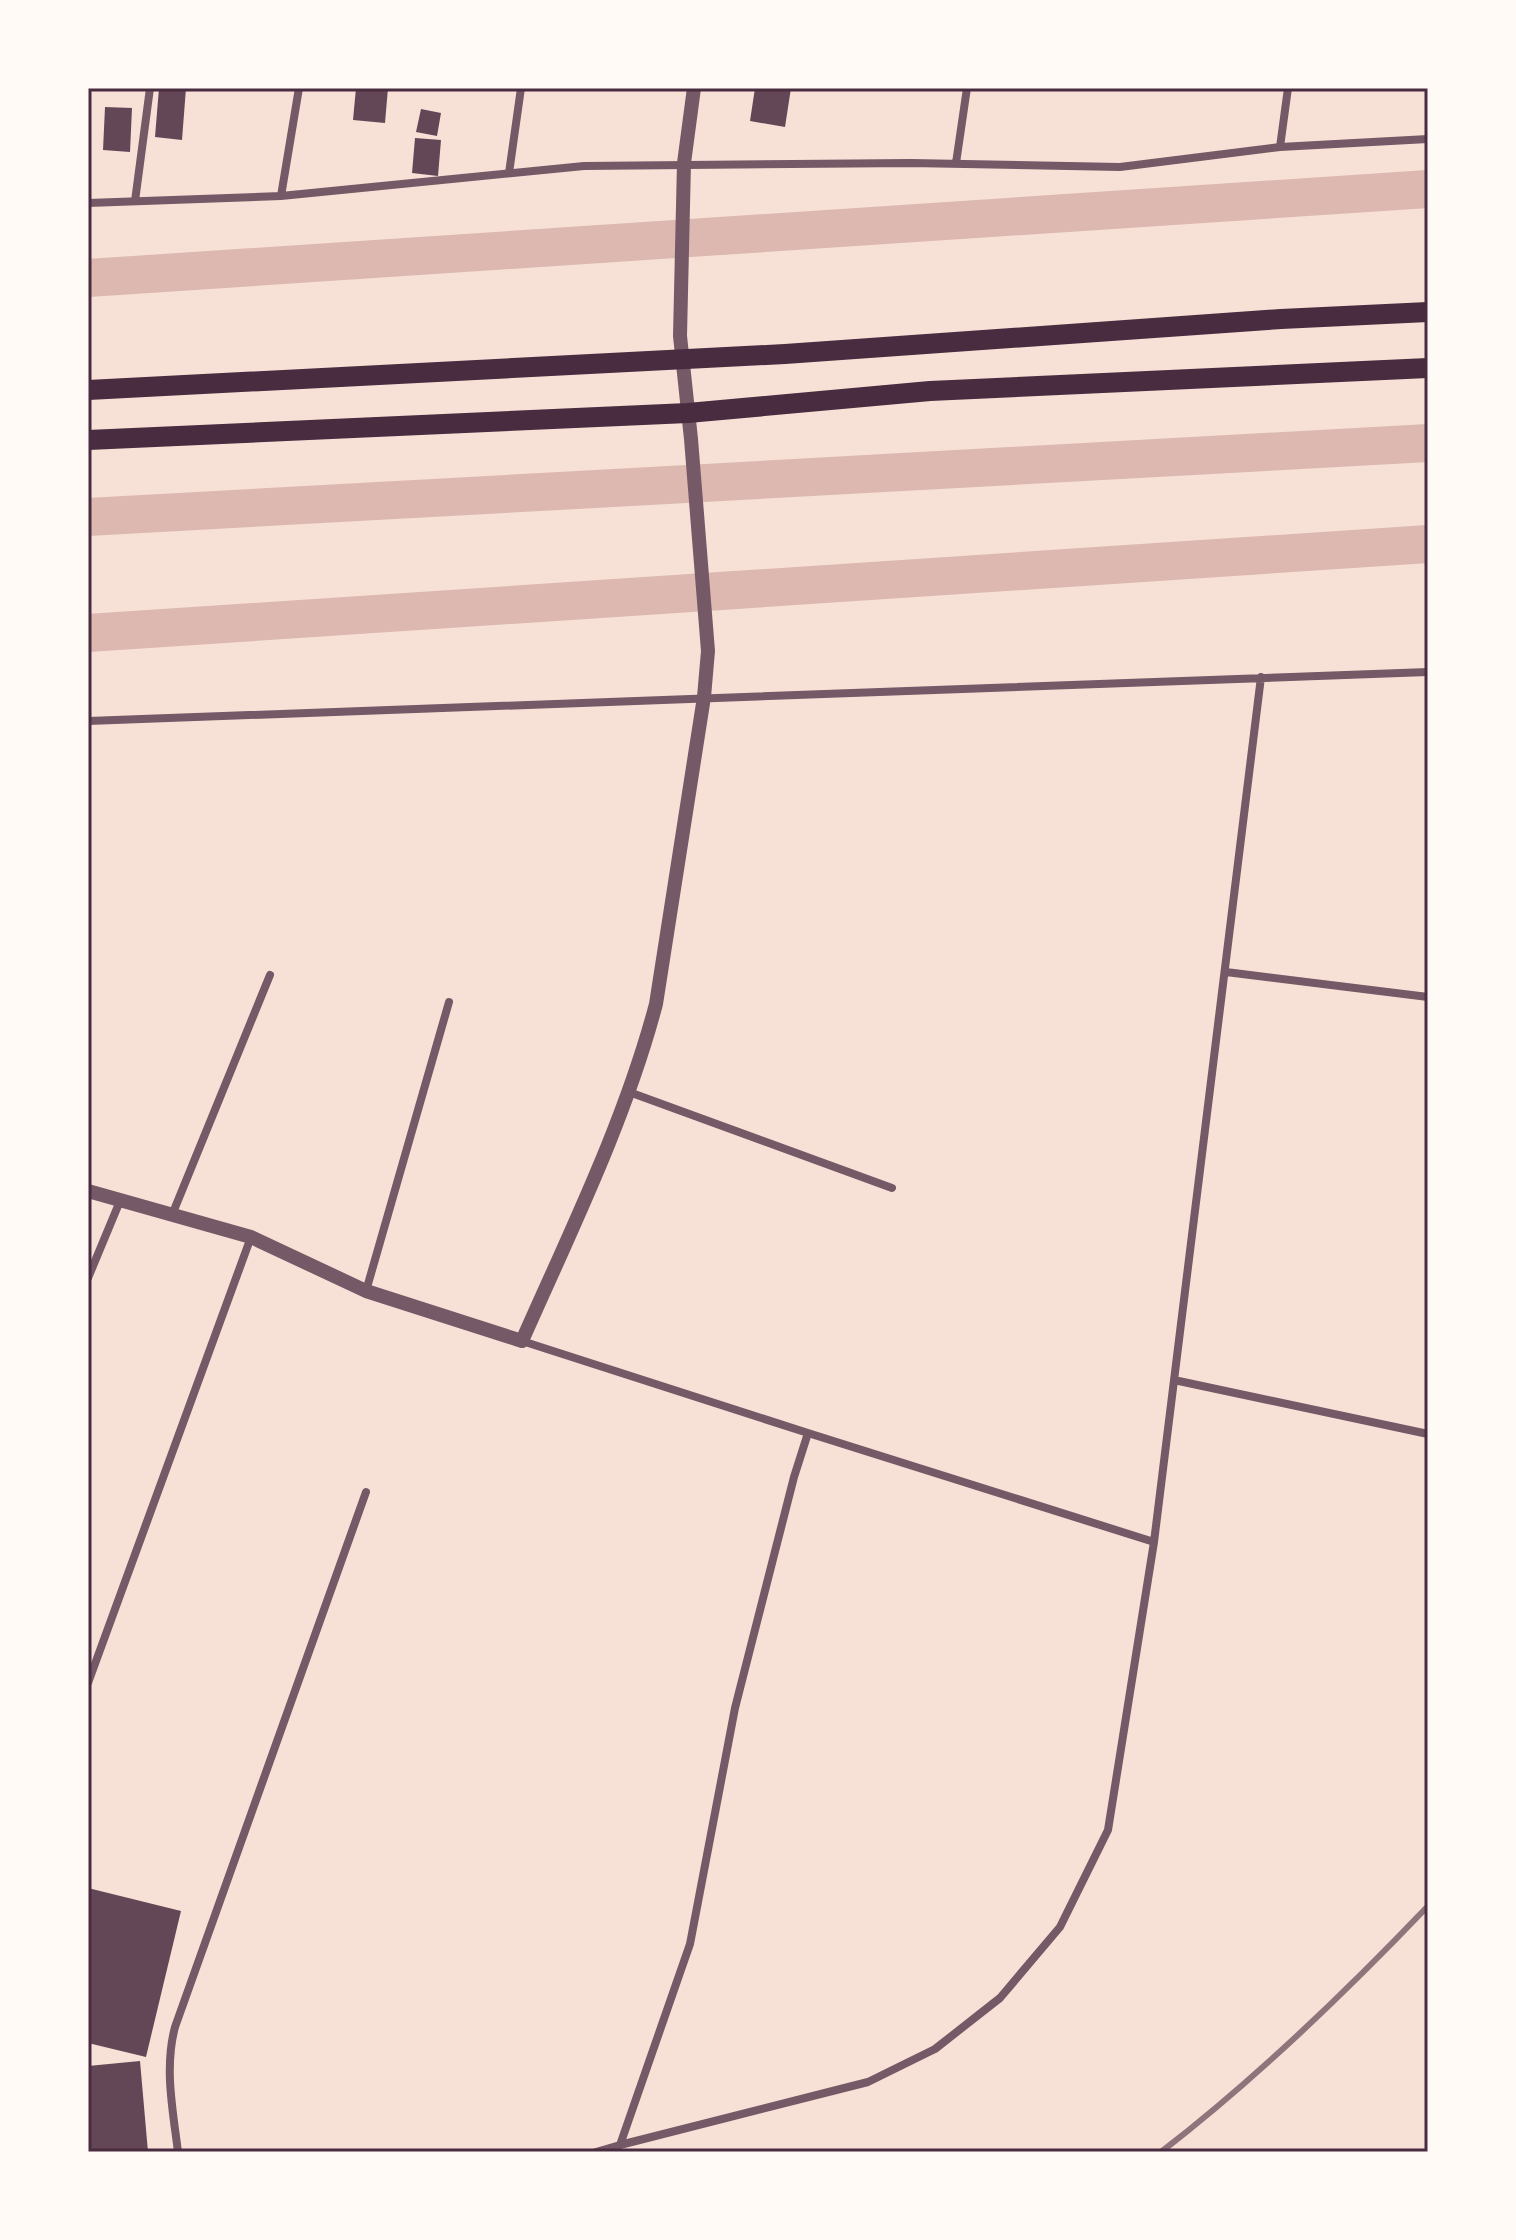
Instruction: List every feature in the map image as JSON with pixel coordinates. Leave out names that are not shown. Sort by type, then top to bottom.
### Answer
[{"type":"main road","points":[[88,390],[785,354],[1281,319],[1428,312]]},
{"type":"main road","points":[[88,440],[688,413],[930,391],[1428,368]]},
{"type":"street","points":[[135,201],[150,88]]},
{"type":"street","points":[[281,196],[299,88]]},
{"type":"street","points":[[509,173],[521,88]]},
{"type":"street","points":[[522,1341],[629,1092],[656,1004],[704,697],[708,651],[680,336],[684,163],[694,88]]},
{"type":"street","points":[[956,163],[967,88]]},
{"type":"street","points":[[1280,147],[1288,88]]},
{"type":"street","points":[[88,203],[281,196],[584,166],[956,163],[1120,167],[1280,147],[1428,139]]},
{"type":"street","points":[[88,721],[1428,672]]},
{"type":"street","points":[[596,2152],[868,2082],[935,2049],[1000,1998],[1060,1927],[1108,1830],[1154,1542],[1261,677]]},
{"type":"street","points":[[1226,972],[1428,997]]},
{"type":"street","points":[[172,1215],[270,975]]},
{"type":"street","points":[[366,1291],[449,1002]]},
{"type":"street","points":[[629,1092],[892,1188]]},
{"type":"street","points":[[88,1191],[251,1237],[366,1291],[1154,1542]]},
{"type":"street","points":[[88,1278],[120,1201]]},
{"type":"street","points":[[88,1683],[251,1237]]},
{"type":"street","points":[[1174,1380],[1428,1434]]},
{"type":"street","points":[[620,2145],[690,1944],[735,1708],[808,1433]]},
{"type":"street","points":[[178,2152],[169,2048],[366,1492]]},
{"type":"street","points":[[88,1647],[98,1651]]},
{"type":"building","points":[[159,88],[186,88],[182,140],[155,137]]},
{"type":"building","points":[[356,88],[388,88],[385,123],[353,120]]},
{"type":"building","points":[[755,88],[791,88],[785,127],[750,121]]},
{"type":"building","points":[[105,107],[132,108],[130,152],[103,150]]},
{"type":"building","points":[[421,109],[441,113],[437,136],[416,132]]},
{"type":"building","points":[[415,138],[441,140],[438,176],[412,173]]},
{"type":"building","points":[[88,1888],[181,1911],[146,2057],[88,2043]]},
{"type":"building","points":[[140,2061],[148,2152],[88,2152],[88,2066]]},
{"type":"waterway","points":[[88,278],[1428,189]]},
{"type":"waterway","points":[[88,517],[1428,443]]},
{"type":"waterway","points":[[88,633],[1428,544]]},
{"type":"railway","points":[[1161,2152],[1299,2034],[1428,1906]]}]
